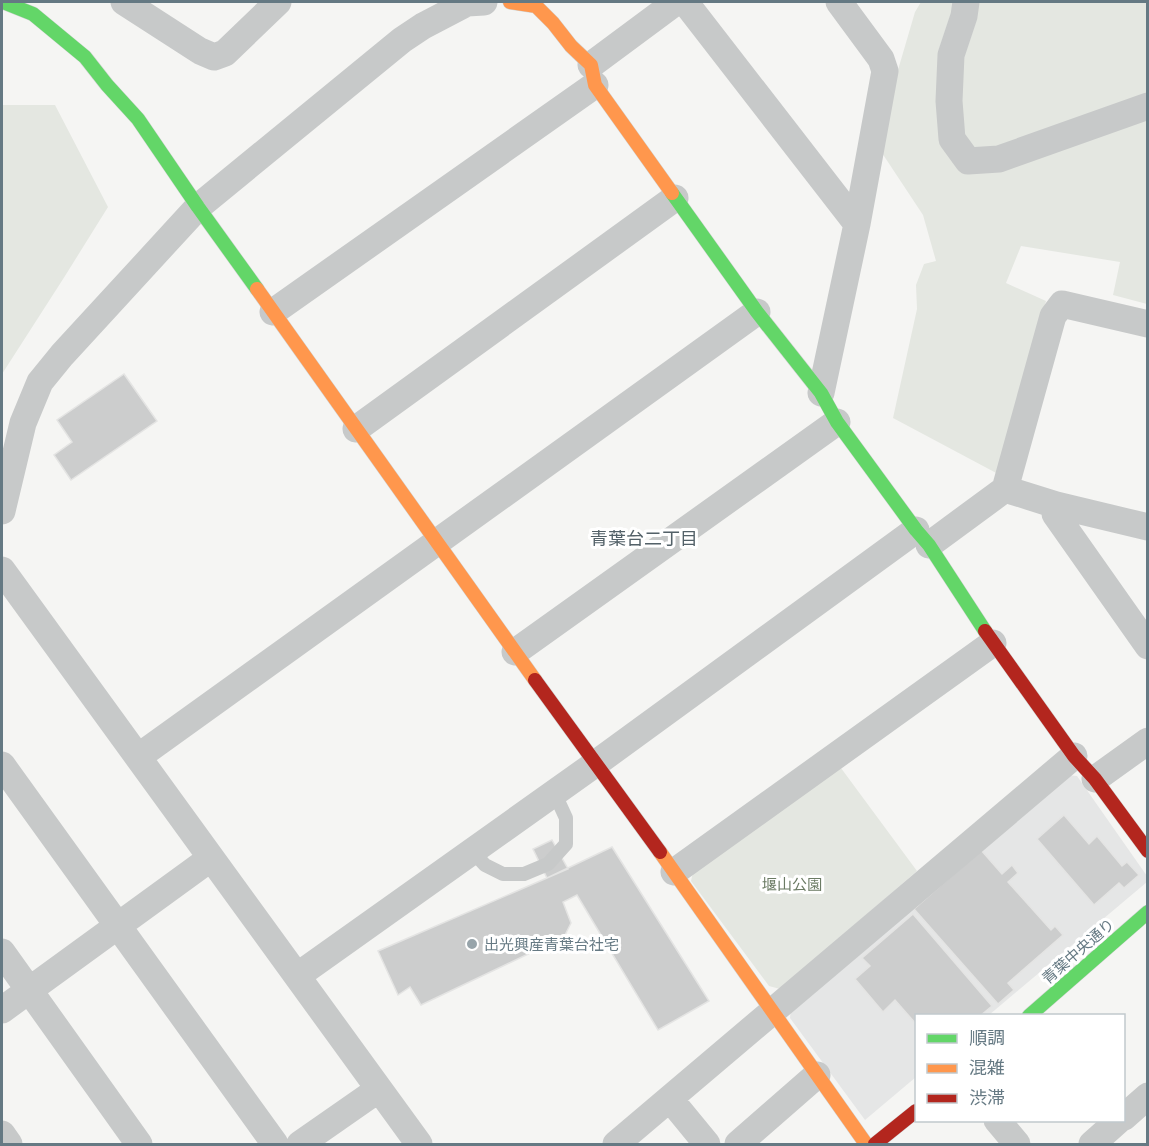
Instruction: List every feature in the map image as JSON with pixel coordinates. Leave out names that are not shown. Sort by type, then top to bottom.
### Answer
[{"type":"street","points":[[3,2],[33,14],[85,57],[106,85],[138,119],[198,207],[866,1144]]},
{"type":"street","points":[[124,2],[213,57],[225,53],[278,2]]},
{"type":"street","points":[[2,511],[23,423],[40,382],[198,207],[402,40],[466,3],[483,2]]},
{"type":"street","points":[[510,2],[536,6],[553,23],[593,75],[675,198],[757,312],[821,393],[837,422],[922,537],[993,643],[1074,756],[1095,779],[1148,851]]},
{"type":"street","points":[[273,312],[593,75],[676,2]]},
{"type":"street","points":[[685,2],[856,224]]},
{"type":"street","points":[[821,393],[885,71],[881,59],[839,2]]},
{"type":"street","points":[[966,2],[964,16],[951,55],[949,101],[952,139],[968,160],[999,159],[1148,106]]},
{"type":"street","points":[[356,429],[675,198]]},
{"type":"street","points":[[297,976],[554,792],[922,537],[1005,489],[1053,316],[1062,304],[1148,324]]},
{"type":"street","points":[[138,757],[757,312]]},
{"type":"street","points":[[515,652],[837,422]]},
{"type":"street","points":[[1005,489],[1056,505],[1148,527]]},
{"type":"street","points":[[1056,505],[1055,514],[1148,646]]},
{"type":"street","points":[[2,570],[419,1144]]},
{"type":"street","points":[[674,872],[993,643]]},
{"type":"street","points":[[1095,779],[1148,741]]},
{"type":"street","points":[[616,1144],[1074,756]]},
{"type":"street","points":[[2,765],[275,1144]]},
{"type":"street","points":[[2,1010],[211,858]]},
{"type":"street","name":"青葉中央通り","points":[[1031,1014],[1148,912]]},
{"type":"street","points":[[2,952],[139,1144]]},
{"type":"street","points":[[738,1144],[817,1075]]},
{"type":"street","points":[[300,1144],[379,1089]]},
{"type":"street","points":[[670,1099],[707,1144]]},
{"type":"street","points":[[1125,1116],[1146,1099]]},
{"type":"street","points":[[875,1144],[915,1112]]},
{"type":"street","points":[[999,1122],[1017,1144]]},
{"type":"street","points":[[1092,1144],[1117,1122]]},
{"type":"street","points":[[2,1134],[9,1144]]},
{"type":"lane","points":[[472,851],[484,864],[503,874],[524,874],[548,864],[566,844],[567,818],[554,792]]},
{"type":"shaded area","points":[[1066,775],[1077,776],[1147,876],[1147,882],[990,1014],[915,1014],[915,1078],[865,1120],[790,1018],[791,1008]]},
{"type":"green space","points":[[921,2],[1147,2],[1147,304],[1113,295],[1120,262],[1021,246],[1006,283],[1046,301],[1000,475],[893,418],[917,309],[916,285],[924,264],[936,261],[923,215],[882,153],[893,87],[915,12]]},
{"type":"green space","points":[[2,105],[55,105],[108,207],[2,374]]},
{"type":"green space","name":"堰山公園","points":[[838,764],[917,871],[780,989],[769,986],[691,881],[694,868]]},
{"type":"building","points":[[124,374],[157,421],[71,480],[54,455],[72,442],[57,420]]},
{"type":"building","points":[[1064,815],[1089,844],[1097,836],[1122,866],[1127,862],[1139,875],[1124,888],[1119,883],[1094,905],[1037,839]]},
{"type":"building","points":[[552,840],[568,869],[547,878],[533,849]]},
{"type":"building","name":"出光興産青葉台社宅","points":[[612,847],[709,1001],[658,1030],[577,895],[563,902],[571,923],[564,937],[421,1005],[410,987],[398,995],[378,951],[547,878]]},
{"type":"building","points":[[981,850],[1002,874],[1012,865],[1018,873],[1008,882],[1051,930],[1055,926],[1063,935],[1008,983],[1014,990],[998,1004],[914,909]]},
{"type":"building","points":[[913,914],[992,1006],[982,1014],[915,1014],[915,1023],[895,1000],[883,1012],[855,979],[870,966],[862,958]]},
{"type":"traffic: fast","points":[[3,2],[33,14],[85,57],[138,119],[257,289]]},
{"type":"traffic: fast","points":[[672,193],[757,312],[821,393],[837,422],[929,545],[985,631]]},
{"type":"traffic: fast","points":[[1031,1014],[1148,912]]},
{"type":"traffic: slow","points":[[510,2],[536,6],[591,65],[595,85],[672,193]]},
{"type":"traffic: slow","points":[[257,289],[535,680]]},
{"type":"traffic: slow","points":[[660,852],[866,1144]]},
{"type":"traffic: jam","points":[[985,631],[1074,756],[1095,779],[1148,851]]},
{"type":"traffic: jam","points":[[535,680],[660,852]]},
{"type":"traffic: jam","points":[[875,1144],[915,1112]]},
{"type":"place","name":"出光興産青葉台社宅","points":[[472,944]]},
{"type":"district","name":"青葉台二丁目","points":[[644,538]]}]
